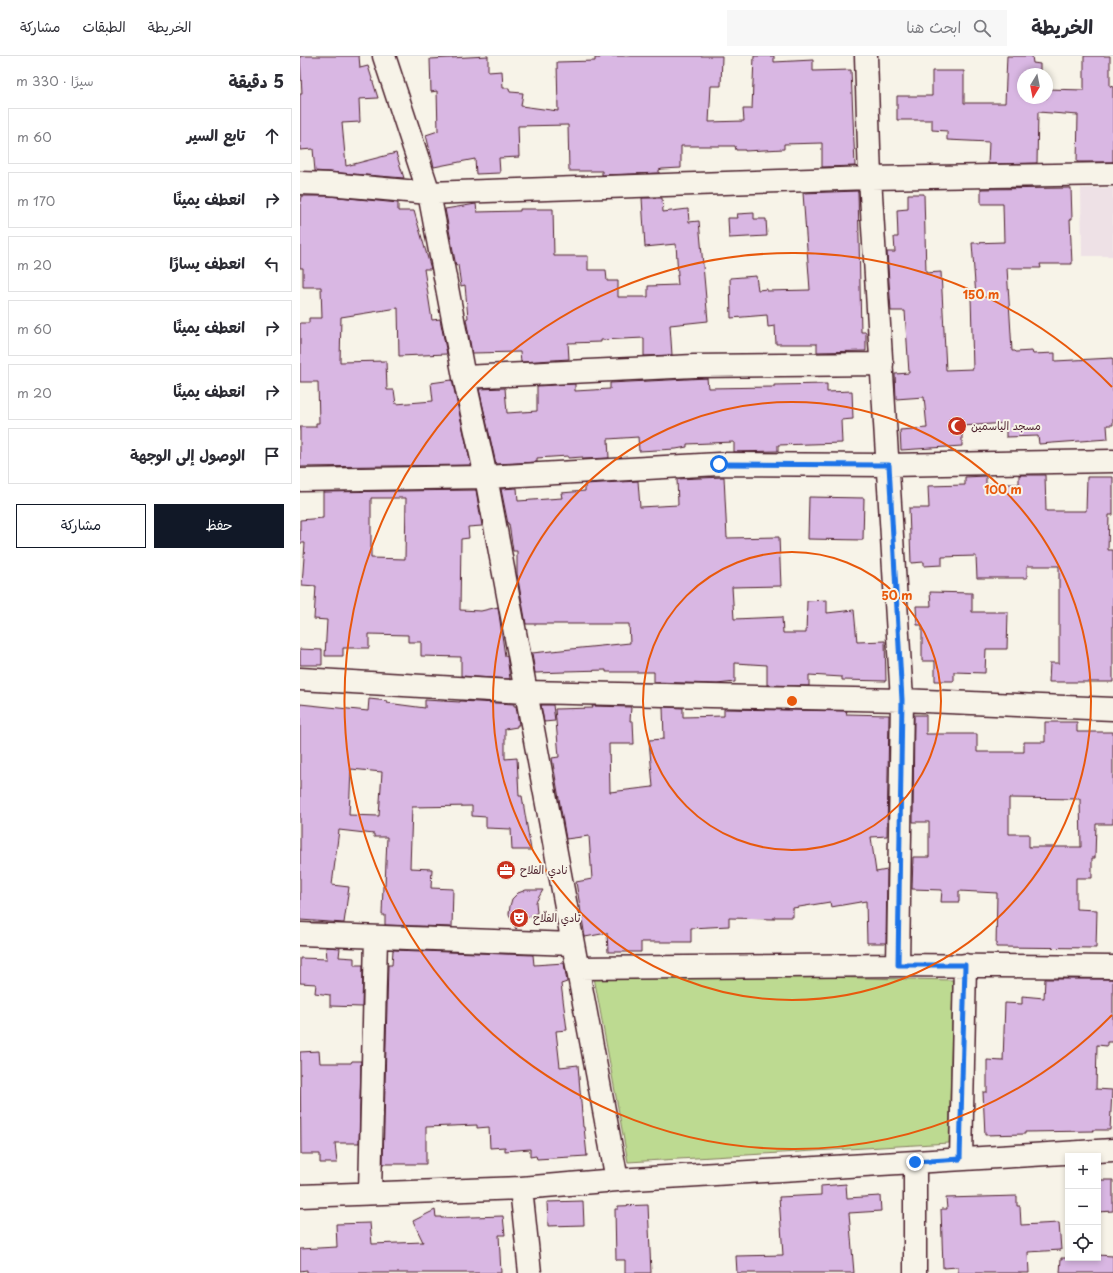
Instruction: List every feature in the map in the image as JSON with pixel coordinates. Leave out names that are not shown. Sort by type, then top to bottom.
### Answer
[{"type":"street","points":[[384,56],[429,193],[464,378],[486,477],[617,1180]]},
{"type":"street","points":[[866,56],[870,178],[889,465],[902,700],[898,965]]},
{"type":"street","points":[[300,183],[329,184],[429,193],[870,178],[1113,174]]},
{"type":"street","points":[[464,378],[694,366],[882,364]]},
{"type":"street","points":[[300,480],[486,477],[719,464],[889,465],[1113,461]]},
{"type":"street","points":[[300,679],[526,692],[902,700],[1113,709]]},
{"type":"street","points":[[300,934],[573,944]]},
{"type":"street","points":[[370,1193],[376,937]]},
{"type":"street","points":[[578,968],[898,965],[1113,967]]},
{"type":"street","points":[[960,1159],[965,965]]},
{"type":"street","points":[[300,1196],[521,1188],[617,1180],[1113,1150]]},
{"type":"street","points":[[915,1162],[915,1273]]},
{"type":"street","points":[[521,1188],[530,1273]]},
{"type":"shaded area","points":[[1081,188],[1113,188],[1113,256],[1082,256]]},
{"type":"green space","points":[[593,972],[953,980],[949,1143],[628,1162]]},
{"type":"building","points":[[300,56],[359,56],[360,68],[368,66],[378,98],[359,99],[360,122],[342,123],[346,166],[396,153],[404,178],[315,171],[313,149],[300,150],[300,94],[302,94]]},
{"type":"building","points":[[488,56],[488,72],[502,71],[503,88],[509,88],[510,92],[523,93],[521,106],[558,111],[557,62],[595,61],[595,58],[600,58],[600,56],[722,56],[721,86],[711,86],[709,122],[744,121],[743,109],[752,109],[754,56],[774,56],[774,62],[813,60],[813,71],[851,70],[855,166],[822,167],[822,143],[784,144],[784,149],[745,151],[736,150],[735,146],[681,146],[681,168],[662,169],[659,170],[659,173],[602,175],[602,171],[569,171],[568,125],[518,126],[519,157],[499,158],[500,173],[476,174],[475,159],[434,167],[426,135],[438,131],[437,91],[431,92],[430,59]]},
{"type":"building","points":[[1007,56],[1032,56],[1033,63],[1040,64],[1040,68],[1017,68],[1017,104],[1053,104],[1053,89],[1084,90],[1084,56],[1110,56],[1110,86],[1113,87],[1113,162],[1077,162],[1078,115],[1038,112],[1037,163],[988,164],[989,142],[947,140],[947,131],[932,130],[932,120],[897,120],[897,96],[932,96],[932,71],[964,71],[964,103],[1005,103]]},
{"type":"building","points":[[1071,188],[1072,219],[1070,219],[1072,264],[1040,264],[1041,268],[1007,268],[1012,351],[1032,351],[1033,354],[1055,353],[1055,361],[1113,358],[1113,425],[1107,425],[1108,439],[1039,444],[1038,436],[1006,437],[1006,423],[962,426],[962,446],[901,450],[900,430],[927,428],[924,397],[896,399],[895,374],[909,373],[905,311],[891,311],[887,252],[895,252],[894,237],[898,237],[897,210],[908,209],[908,194],[924,194],[926,273],[941,272],[946,370],[973,369],[971,297],[976,297],[972,243],[1004,242],[1003,204],[981,204],[981,189]]},
{"type":"building","points":[[858,191],[861,332],[866,332],[866,351],[817,352],[817,344],[776,344],[775,326],[768,327],[767,315],[731,318],[730,278],[756,276],[758,290],[810,290],[803,193]]},
{"type":"building","points":[[301,196],[328,196],[398,203],[398,211],[414,211],[431,269],[424,269],[432,320],[440,319],[447,354],[399,356],[398,308],[341,317],[340,362],[386,361],[387,390],[394,390],[396,404],[433,401],[431,383],[452,380],[471,465],[300,467],[300,427],[316,427],[316,423],[319,423],[318,382],[300,382],[300,323],[309,323],[309,318],[322,318],[321,287],[303,287],[303,268],[300,268]]},
{"type":"building","points":[[642,198],[662,198],[663,212],[688,209],[689,222],[699,221],[708,321],[670,325],[672,355],[644,356],[644,338],[568,343],[569,359],[521,362],[520,352],[472,353],[466,319],[468,318],[465,285],[461,286],[458,265],[456,266],[445,209],[476,204],[477,212],[520,211],[520,209],[553,209],[554,256],[588,256],[588,270],[606,270],[607,281],[618,281],[618,297],[648,297],[648,286],[678,285],[678,275],[676,244],[645,247]]},
{"type":"building","points":[[754,213],[754,219],[766,219],[767,236],[729,238],[728,218],[738,218],[737,214]]},
{"type":"building","points":[[707,378],[708,388],[774,387],[774,385],[827,384],[827,392],[852,391],[853,419],[841,420],[842,443],[778,445],[778,451],[734,452],[734,442],[687,444],[687,447],[676,449],[639,451],[638,437],[608,439],[609,458],[583,459],[583,457],[568,458],[568,456],[537,458],[537,462],[496,464],[479,389],[505,388],[507,413],[537,411],[537,386],[575,384],[575,391],[610,389],[610,383]]},
{"type":"building","points":[[1019,475],[1045,475],[1046,511],[1086,511],[1087,477],[1113,477],[1113,515],[1109,515],[1108,550],[1113,550],[1113,682],[1049,682],[1050,663],[1059,663],[1059,566],[1027,566],[1027,578],[977,578],[976,556],[942,557],[942,565],[924,566],[924,562],[911,563],[909,508],[929,508],[928,486],[965,485],[965,477],[986,476],[986,484],[1019,484]]},
{"type":"building","points":[[724,477],[727,538],[779,537],[781,586],[732,587],[734,619],[782,617],[783,633],[806,633],[807,601],[827,600],[827,613],[854,610],[857,642],[885,641],[886,681],[842,680],[842,677],[809,675],[809,686],[767,685],[767,665],[735,663],[735,682],[717,684],[654,682],[654,672],[606,672],[606,670],[535,673],[532,653],[630,643],[629,624],[526,624],[517,574],[517,551],[513,551],[509,524],[501,489],[517,488],[518,501],[562,498],[561,493],[585,491],[585,484],[638,481],[640,507],[678,505],[677,479]]},
{"type":"building","points":[[476,490],[482,526],[468,527],[469,538],[461,539],[460,610],[481,611],[498,607],[510,679],[461,676],[461,657],[421,656],[421,642],[408,642],[408,635],[369,634],[369,648],[343,648],[343,656],[325,656],[327,620],[314,619],[316,586],[302,585],[305,543],[300,543],[300,520],[323,518],[323,492]],"holes":[[[371,498],[406,498],[405,559],[371,558]]]},
{"type":"building","points":[[809,497],[864,498],[863,540],[808,539]]},
{"type":"building","points":[[930,592],[972,593],[972,612],[1008,612],[1007,649],[986,649],[985,673],[954,672],[954,681],[935,681],[935,661],[922,661],[922,625],[917,625],[916,606],[931,606]]},
{"type":"building","points":[[300,649],[322,650],[322,665],[300,665]]},
{"type":"building","points":[[369,699],[425,708],[425,700],[514,704],[514,706],[516,706],[519,725],[517,725],[517,727],[505,729],[505,759],[517,758],[519,796],[522,796],[531,850],[512,850],[511,829],[486,828],[486,817],[472,816],[472,806],[412,807],[410,868],[432,869],[431,888],[453,889],[452,927],[385,925],[385,915],[382,915],[387,837],[374,837],[374,834],[339,830],[332,885],[349,887],[344,923],[300,920],[300,704],[368,711]],"holes":[[[351,769],[382,772],[379,816],[349,815]]]},
{"type":"building","points":[[541,705],[553,705],[555,721],[544,722]]},
{"type":"building","points":[[592,706],[631,707],[630,721],[633,721],[634,744],[609,744],[610,792],[653,787],[649,740],[664,739],[663,707],[683,708],[683,717],[724,716],[724,709],[847,711],[846,714],[889,715],[887,836],[871,837],[876,872],[887,870],[886,943],[867,943],[866,901],[831,907],[830,902],[793,908],[793,917],[774,917],[774,919],[729,918],[729,926],[691,928],[691,942],[641,942],[641,952],[608,952],[607,933],[585,937],[576,882],[592,879],[589,836],[566,839],[552,758],[559,757],[555,709],[593,708]]},
{"type":"building","points":[[914,715],[926,715],[926,734],[977,734],[977,752],[1024,752],[1024,742],[1045,742],[1045,722],[1077,722],[1077,732],[1113,732],[1113,824],[1096,824],[1095,858],[1092,858],[1092,878],[1076,878],[1076,909],[1097,910],[1096,948],[996,947],[997,893],[959,891],[959,902],[941,902],[942,890],[912,889],[913,857],[929,857],[929,822],[913,822]],"holes":[[[1009,798],[1080,799],[1081,847],[1029,847],[1029,834],[1009,834]]]},
{"type":"building","points":[[526,890],[543,890],[536,902],[537,913],[524,919],[516,929],[509,914],[510,906],[512,899],[518,893]]},
{"type":"building","points":[[326,947],[340,948],[339,957],[354,958],[354,965],[363,965],[362,1007],[330,1006],[330,995],[315,993],[316,984],[300,983],[300,958],[327,959]]},
{"type":"building","points":[[393,950],[533,955],[534,965],[564,963],[567,982],[561,984],[567,1030],[556,1031],[560,1067],[578,1065],[587,1156],[537,1159],[536,1156],[530,1157],[530,1149],[505,1151],[505,1147],[490,1148],[489,1127],[477,1128],[477,1125],[426,1127],[426,1164],[383,1164],[388,965],[392,965]]},
{"type":"building","points":[[1045,979],[1113,979],[1113,1042],[1107,1042],[1107,1046],[1097,1045],[1096,1089],[1112,1090],[1110,1130],[1025,1132],[1025,1134],[985,1135],[983,1092],[987,1092],[987,1060],[1003,1061],[1005,1003],[1022,1004],[1022,996],[1044,998]]},
{"type":"building","points":[[319,1051],[320,1063],[351,1063],[352,1061],[361,1061],[359,1143],[335,1143],[337,1163],[320,1163],[320,1154],[301,1154],[300,1052]]},
{"type":"building","points":[[1101,1180],[1113,1180],[1113,1211],[1101,1212]]},
{"type":"building","points":[[846,1184],[847,1198],[880,1196],[881,1211],[849,1213],[854,1273],[737,1273],[736,1256],[783,1255],[779,1197],[821,1195],[821,1186]]},
{"type":"building","points":[[1017,1196],[1017,1206],[1020,1206],[1021,1225],[1059,1223],[1061,1250],[1028,1252],[1029,1273],[958,1273],[958,1267],[943,1268],[941,1209],[947,1209],[946,1198]]},
{"type":"building","points":[[583,1201],[584,1225],[548,1226],[547,1202]]},
{"type":"building","points":[[648,1205],[651,1273],[625,1273],[625,1260],[616,1260],[615,1209],[618,1209],[618,1206]]},
{"type":"building","points":[[435,1210],[436,1217],[441,1218],[503,1216],[505,1235],[499,1235],[501,1273],[307,1273],[307,1270],[300,1271],[300,1249],[337,1247],[336,1224],[370,1223],[372,1244],[423,1242],[413,1221]]},
{"type":"building","points":[[1101,1255],[1113,1256],[1113,1273],[1060,1273],[1061,1258],[1065,1258],[1065,1261],[1101,1261]]},
{"type":"place","name":"مسجد الياسمين","points":[[957,426]]},
{"type":"place","name":"نادي الفلاح","points":[[506,870]]},
{"type":"place","name":"نادي الفلّاح","points":[[519,918]]},
{"type":"route","points":[[719,464],[889,465],[902,700],[898,965],[965,965],[960,1159],[915,1162]]}]
